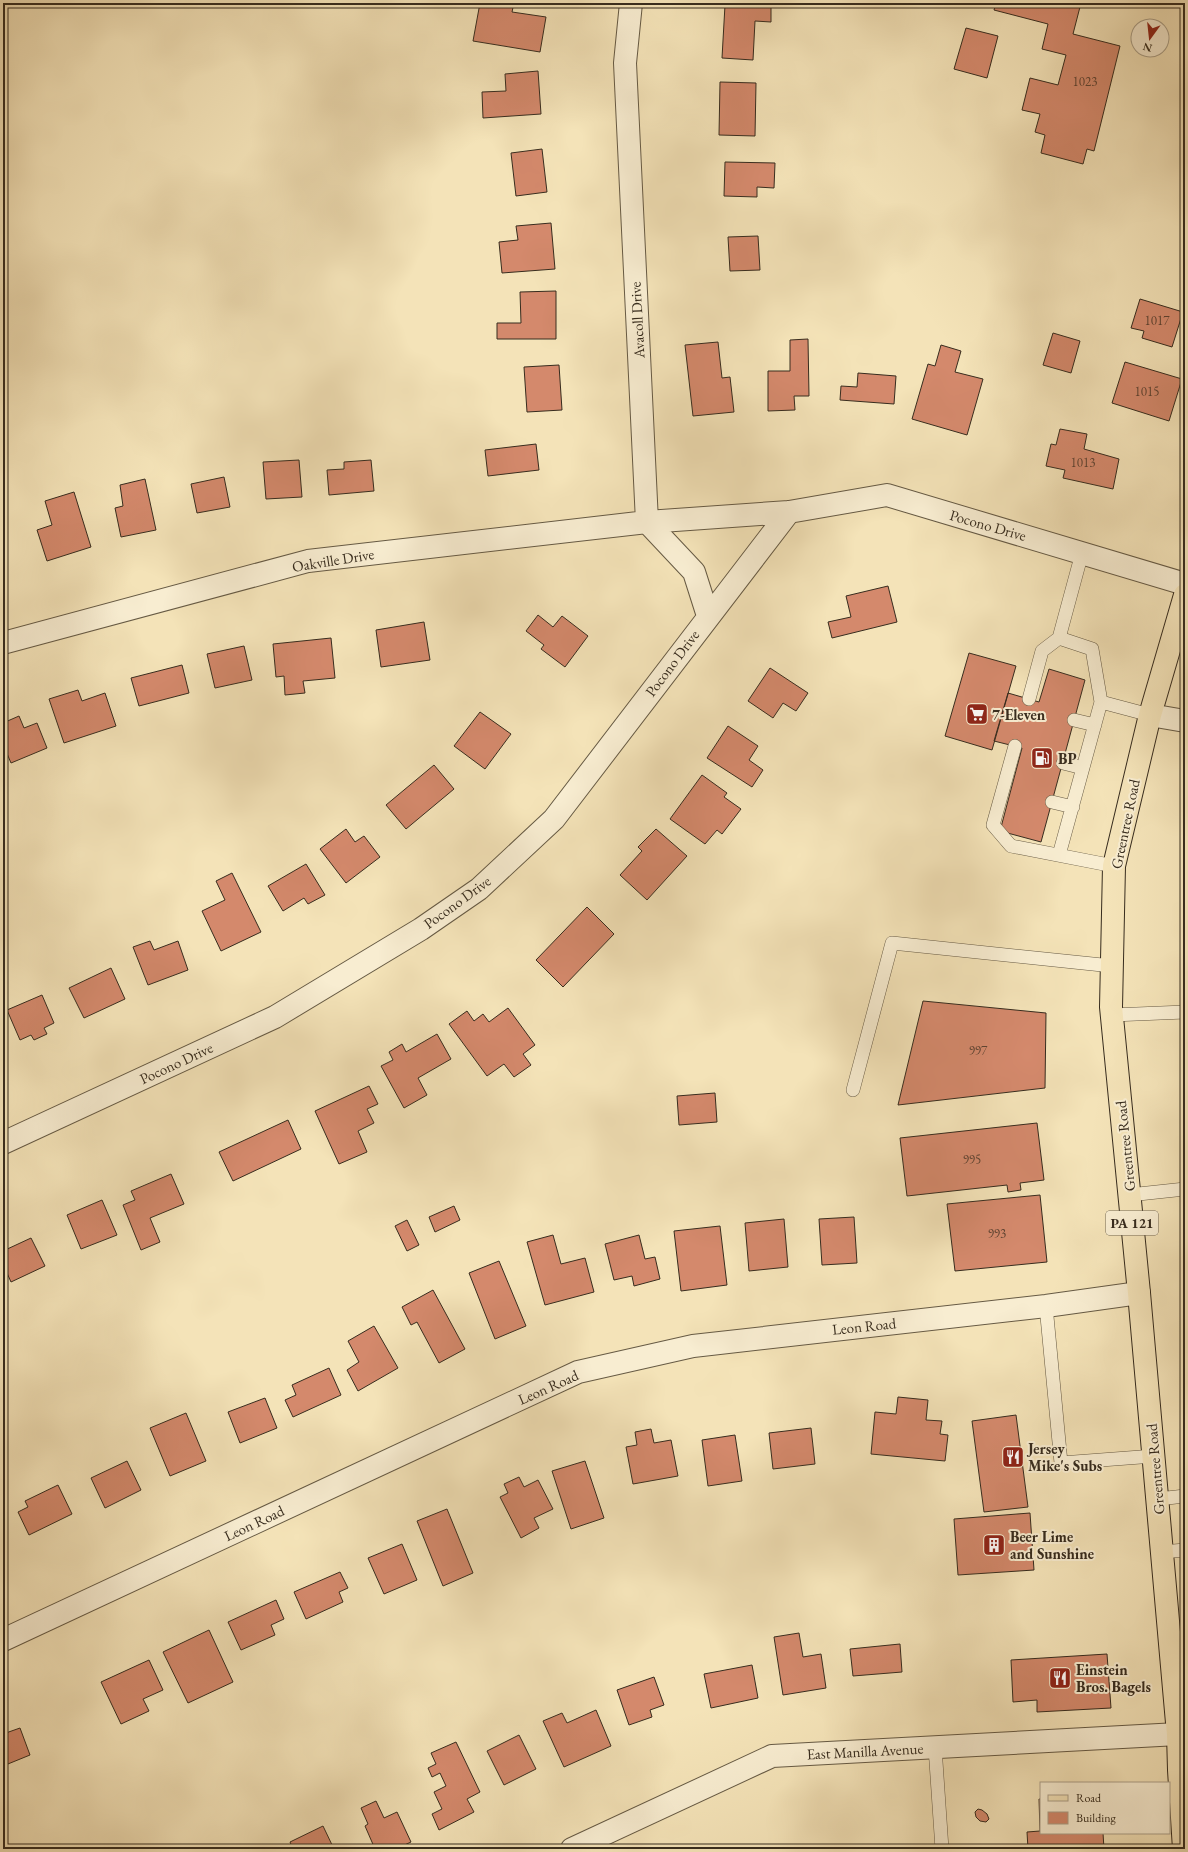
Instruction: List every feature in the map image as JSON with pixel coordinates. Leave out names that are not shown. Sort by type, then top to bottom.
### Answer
[{"type":"main road","name":"Greentree Road","points":[[1184,1849],[1178,1770],[1178,1734],[1158,1499],[1112,1015],[1112,966],[1114,866],[1150,715],[1185,594]]},
{"type":"street","name":"Avacoll Drive","points":[[631,3],[625,63],[647,522]]},
{"type":"street","name":"Pocono Drive","points":[[647,522],[789,512],[887,495],[1185,584]]},
{"type":"street","name":"Pocono Drive","points":[[3,1143],[275,1017],[421,929],[479,889],[554,819],[789,512]]},
{"type":"street","points":[[647,522],[694,572],[708,616]]},
{"type":"street","name":"Oakville Drive","points":[[3,643],[308,561],[647,522]]},
{"type":"street","points":[[1150,715],[1185,720]]},
{"type":"street","name":"Leon Road","points":[[3,1640],[578,1372],[693,1346],[1046,1306],[1139,1292]]},
{"type":"street","name":"East Manilla Avenue","points":[[572,1849],[772,1756],[1178,1734]]},
{"type":"lane","points":[[1029,699],[1042,651],[1059,638],[1082,553]]},
{"type":"lane","points":[[1059,638],[1092,649],[1101,702],[1059,855]]},
{"type":"lane","points":[[1101,702],[1150,715]]},
{"type":"lane","points":[[1074,720],[1095,725]]},
{"type":"lane","points":[[1017,750],[1006,790],[993,825],[1011,846],[1114,866]]},
{"type":"lane","points":[[1063,763],[1083,768]]},
{"type":"lane","points":[[1052,802],[1073,807]]},
{"type":"lane","points":[[853,1090],[892,943],[1112,966]]},
{"type":"lane","points":[[1112,1015],[1185,1012]]},
{"type":"lane","points":[[1129,1195],[1185,1189]]},
{"type":"lane","points":[[1046,1306],[1061,1463],[1154,1456]]},
{"type":"lane","points":[[1158,1499],[1185,1496]]},
{"type":"lane","points":[[1162,1552],[1185,1550]]},
{"type":"lane","points":[[935,1747],[942,1849]]},
{"type":"building","points":[[480,3],[514,3],[512,12],[546,17],[540,52],[473,41]]},
{"type":"building","points":[[996,3],[1081,3],[1073,34],[1120,46],[1094,151],[1087,149],[1083,164],[1041,153],[1045,135],[1035,132],[1040,114],[1022,110],[1030,78],[1058,85],[1066,55],[1042,49],[1048,24],[994,10]]},
{"type":"building","points":[[725,5],[771,7],[771,22],[755,21],[753,60],[722,58]]},
{"type":"building","points":[[966,28],[998,36],[987,78],[954,69]]},
{"type":"building","points":[[538,71],[541,114],[483,118],[482,92],[506,91],[505,74]]},
{"type":"building","points":[[720,82],[756,83],[755,136],[719,135]]},
{"type":"building","points":[[542,149],[547,192],[516,196],[511,153]]},
{"type":"building","points":[[725,162],[775,163],[774,188],[757,187],[757,197],[724,196]]},
{"type":"building","points":[[551,223],[555,269],[502,273],[499,242],[518,240],[516,226]]},
{"type":"building","points":[[758,236],[760,270],[730,271],[728,237]]},
{"type":"building","points":[[556,291],[556,339],[497,339],[497,323],[521,323],[520,292]]},
{"type":"building","points":[[1140,299],[1183,312],[1172,347],[1142,338],[1144,331],[1131,328]]},
{"type":"building","points":[[1053,333],[1080,341],[1071,373],[1043,365]]},
{"type":"building","points":[[808,339],[809,396],[794,396],[795,410],[768,411],[768,371],[790,371],[790,340]]},
{"type":"building","points":[[718,342],[722,378],[730,377],[734,412],[693,416],[685,345]]},
{"type":"building","points":[[941,345],[961,351],[955,372],[983,379],[967,435],[912,419],[928,364],[935,366]]},
{"type":"building","points":[[1125,362],[1182,379],[1169,421],[1112,403]]},
{"type":"building","points":[[559,365],[562,410],[527,412],[524,367]]},
{"type":"building","points":[[858,373],[896,376],[894,404],[840,400],[841,386],[857,387]]},
{"type":"building","points":[[1060,429],[1087,434],[1084,449],[1119,459],[1113,489],[1063,478],[1065,470],[1046,466],[1051,444],[1056,445]]},
{"type":"building","points":[[536,444],[539,470],[488,476],[485,450]]},
{"type":"building","points":[[299,460],[302,497],[266,499],[263,462]]},
{"type":"building","points":[[371,460],[374,491],[329,495],[327,470],[344,469],[344,462]]},
{"type":"building","points":[[224,477],[230,507],[197,513],[191,484]]},
{"type":"building","points":[[145,479],[156,530],[121,537],[115,508],[123,506],[120,485]]},
{"type":"building","points":[[74,492],[91,547],[47,561],[37,530],[52,525],[45,501]]},
{"type":"building","points":[[888,586],[897,622],[832,638],[828,622],[851,617],[846,596]]},
{"type":"building","points":[[538,615],[553,627],[562,616],[588,636],[565,667],[541,649],[544,645],[526,631]]},
{"type":"building","points":[[424,622],[430,660],[381,667],[376,630]]},
{"type":"building","points":[[331,638],[335,678],[303,681],[305,693],[285,695],[284,676],[276,677],[273,644]]},
{"type":"building","points":[[244,646],[252,680],[215,688],[207,654]]},
{"type":"building","name":"7-Eleven","points":[[969,653],[1016,666],[992,750],[945,736]]},
{"type":"building","points":[[182,665],[189,693],[139,706],[131,678]]},
{"type":"building","points":[[770,668],[808,693],[796,711],[783,703],[773,718],[748,701]]},
{"type":"building","name":"BP","points":[[1049,669],[1085,680],[1041,842],[1000,831],[1022,748],[994,741],[1008,693],[1039,702]]},
{"type":"building","points":[[78,690],[82,701],[105,693],[116,726],[64,743],[49,699]]},
{"type":"building","points":[[480,712],[511,734],[485,769],[454,746]]},
{"type":"building","points":[[19,716],[24,728],[37,723],[47,748],[11,763],[3,744],[3,723]]},
{"type":"building","points":[[728,726],[758,746],[749,760],[763,770],[752,787],[707,758]]},
{"type":"building","points":[[434,765],[454,789],[406,829],[386,805]]},
{"type":"building","points":[[702,775],[727,793],[724,797],[741,809],[722,834],[717,830],[705,844],[670,819]]},
{"type":"building","points":[[346,829],[355,842],[364,836],[380,857],[346,883],[320,849]]},
{"type":"building","points":[[656,829],[687,856],[647,900],[620,875],[642,851],[638,847]]},
{"type":"building","points":[[306,864],[325,895],[308,904],[304,898],[283,911],[268,886]]},
{"type":"building","points":[[232,873],[261,932],[221,951],[202,911],[225,900],[216,881]]},
{"type":"building","points":[[587,907],[614,934],[563,987],[536,960]]},
{"type":"building","points":[[150,941],[154,950],[178,941],[188,970],[148,985],[133,947]]},
{"type":"building","points":[[111,968],[125,999],[84,1018],[69,988]]},
{"type":"building","points":[[42,995],[54,1023],[44,1028],[47,1034],[34,1040],[31,1035],[20,1040],[7,1010]]},
{"type":"building","points":[[923,1001],[1046,1013],[1045,1088],[898,1105]]},
{"type":"building","points":[[508,1008],[535,1045],[523,1054],[531,1065],[514,1077],[504,1064],[487,1076],[449,1024],[467,1011],[474,1021],[483,1014],[489,1022]]},
{"type":"building","points":[[437,1034],[451,1059],[418,1078],[427,1095],[404,1108],[381,1066],[393,1060],[389,1052],[402,1044],[406,1052]]},
{"type":"building","points":[[369,1086],[378,1104],[367,1109],[374,1123],[358,1131],[367,1152],[339,1164],[315,1111]]},
{"type":"building","points":[[715,1093],[717,1122],[679,1125],[677,1096]]},
{"type":"building","points":[[288,1120],[301,1149],[233,1181],[219,1152]]},
{"type":"building","points":[[1037,1123],[1044,1180],[1020,1183],[1021,1190],[1008,1192],[1007,1185],[907,1196],[900,1138]]},
{"type":"building","points":[[171,1174],[184,1204],[150,1218],[160,1242],[141,1250],[123,1205],[135,1200],[131,1191]]},
{"type":"building","points":[[1040,1195],[1047,1262],[955,1271],[947,1204]]},
{"type":"building","points":[[102,1200],[117,1235],[81,1249],[67,1215]]},
{"type":"building","points":[[454,1206],[460,1220],[435,1232],[429,1217]]},
{"type":"building","points":[[854,1217],[857,1263],[822,1265],[819,1219]]},
{"type":"building","points":[[784,1219],[788,1267],[749,1271],[745,1223]]},
{"type":"building","points":[[407,1220],[419,1245],[407,1251],[395,1226]]},
{"type":"building","points":[[720,1226],[727,1285],[681,1291],[674,1231]]},
{"type":"building","points":[[553,1235],[561,1264],[585,1258],[594,1292],[545,1305],[527,1242]]},
{"type":"building","points":[[639,1235],[645,1259],[655,1257],[660,1279],[634,1286],[632,1276],[614,1280],[605,1244]]},
{"type":"building","points":[[31,1238],[45,1266],[11,1282],[3,1264],[3,1251]]},
{"type":"building","points":[[499,1261],[526,1326],[495,1339],[469,1273]]},
{"type":"building","points":[[433,1290],[465,1349],[439,1363],[417,1322],[411,1325],[402,1307]]},
{"type":"building","points":[[374,1326],[398,1368],[358,1391],[347,1370],[359,1362],[348,1341]]},
{"type":"building","points":[[329,1368],[341,1395],[293,1417],[285,1400],[296,1395],[292,1385]]},
{"type":"building","points":[[898,1397],[928,1400],[926,1420],[942,1421],[940,1434],[948,1435],[945,1461],[871,1454],[875,1412],[896,1414]]},
{"type":"building","points":[[265,1398],[277,1428],[240,1443],[228,1412]]},
{"type":"building","points":[[186,1413],[206,1461],[170,1476],[150,1428]]},
{"type":"building","points":[[1016,1415],[1028,1507],[984,1512],[972,1421]]},
{"type":"building","points":[[811,1428],[815,1464],[773,1469],[769,1433]]},
{"type":"building","points":[[651,1429],[654,1443],[671,1440],[678,1476],[633,1484],[626,1447],[637,1445],[635,1432]]},
{"type":"building","points":[[735,1435],[742,1481],[708,1486],[702,1440]]},
{"type":"building","points":[[127,1461],[141,1490],[105,1508],[91,1478]]},
{"type":"building","points":[[585,1461],[604,1518],[571,1529],[552,1471]]},
{"type":"building","points":[[519,1477],[524,1487],[538,1480],[553,1509],[534,1518],[539,1528],[521,1538],[500,1497],[508,1493],[504,1484]]},
{"type":"building","points":[[58,1485],[72,1514],[29,1535],[18,1512],[28,1507],[25,1501]]},
{"type":"building","points":[[447,1509],[473,1573],[443,1586],[417,1521]]},
{"type":"building","name":"Beer Lime and Sunshine","points":[[1030,1513],[1034,1570],[958,1575],[954,1519]]},
{"type":"building","points":[[402,1544],[417,1580],[384,1594],[368,1558]]},
{"type":"building","points":[[340,1572],[348,1588],[339,1592],[343,1602],[306,1619],[294,1592]]},
{"type":"building","points":[[276,1600],[284,1619],[271,1625],[275,1635],[241,1650],[228,1622]]},
{"type":"building","points":[[209,1630],[233,1682],[188,1703],[163,1652]]},
{"type":"building","points":[[799,1633],[803,1657],[821,1654],[826,1688],[783,1695],[774,1637]]},
{"type":"building","points":[[900,1644],[902,1672],[853,1676],[850,1649]]},
{"type":"building","name":"Einstein Bros. Bagels","points":[[1107,1654],[1111,1708],[1037,1712],[1037,1700],[1013,1702],[1011,1660]]},
{"type":"building","points":[[149,1660],[163,1690],[143,1699],[149,1711],[121,1724],[101,1682]]},
{"type":"building","points":[[752,1665],[758,1698],[711,1708],[704,1674]]},
{"type":"building","points":[[654,1677],[664,1705],[650,1710],[652,1717],[629,1725],[617,1690]]},
{"type":"building","points":[[596,1710],[611,1746],[564,1767],[543,1721],[562,1713],[567,1723]]},
{"type":"building","points":[[20,1728],[30,1755],[3,1766],[3,1734]]},
{"type":"building","points":[[519,1735],[536,1769],[504,1785],[487,1751]]},
{"type":"building","points":[[456,1742],[480,1792],[467,1799],[474,1812],[439,1830],[432,1814],[442,1809],[434,1792],[446,1786],[440,1773],[432,1777],[428,1768],[436,1764],[431,1753]]},
{"type":"building","points":[[1039,1799],[1040,1799],[1040,1831]]},
{"type":"building","points":[[376,1801],[384,1818],[397,1812],[411,1842],[396,1849],[375,1849],[365,1826],[368,1824],[361,1808]]},
{"type":"building","points":[[978,1809],[987,1814],[989,1819],[986,1822],[980,1821],[976,1817],[975,1812]]},
{"type":"building","points":[[323,1826],[334,1849],[293,1849],[290,1842]]},
{"type":"building","points":[[1040,1831],[1040,1834],[1103,1834],[1104,1849],[1028,1849],[1027,1832]]},
{"type":"building","points":[[850,1845],[851,1849],[824,1849]]},
{"type":"place","name":"7-Eleven","points":[[977,714]]},
{"type":"place","name":"BP","points":[[1042,758]]},
{"type":"place","name":"Jersey Mike's Subs","points":[[1013,1457]]},
{"type":"place","name":"Beer Lime and Sunshine","points":[[994,1545]]},
{"type":"place","name":"Einstein Bros. Bagels","points":[[1060,1678]]}]
